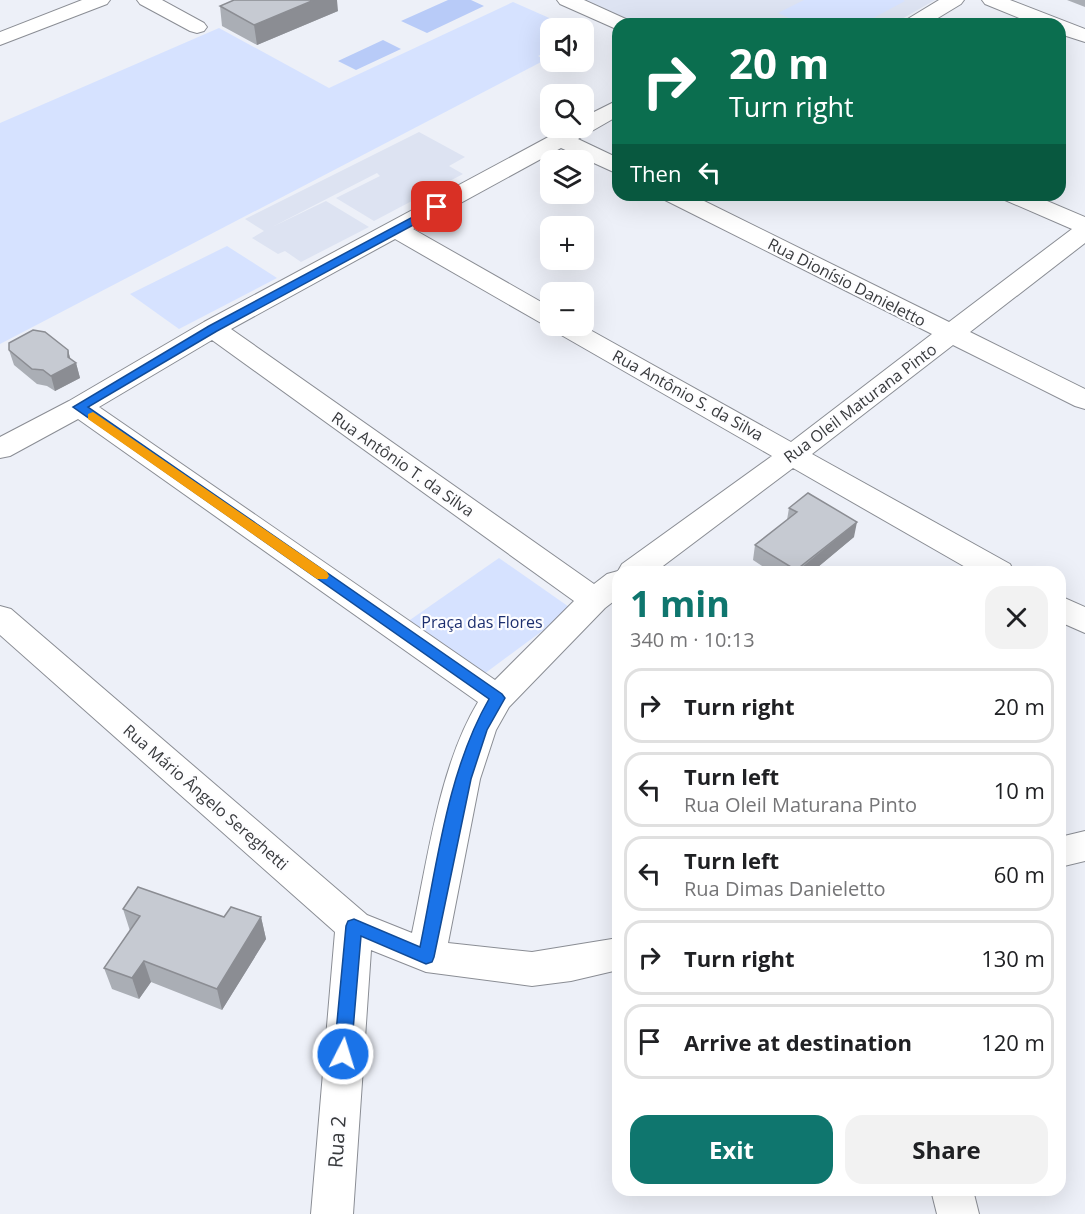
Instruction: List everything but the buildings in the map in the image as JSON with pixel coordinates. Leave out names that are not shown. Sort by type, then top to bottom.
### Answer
[{"type":"street","points":[[0,39],[100,0]]},
{"type":"street","points":[[147,0],[197,27]]},
{"type":"street","points":[[567,0],[612,20]]},
{"type":"street","points":[[923,18],[954,0]]},
{"type":"street","points":[[992,0],[1038,18]]},
{"type":"street","points":[[1066,29],[1085,36]]},
{"type":"street","points":[[594,120],[612,110]]},
{"type":"street","points":[[0,449],[79,407],[213,328],[562,138]]},
{"type":"street","points":[[583,138],[612,162]]},
{"type":"street","name":"Rua Dionísio Danieletto","points":[[685,201],[1085,400]]},
{"type":"street","points":[[1027,201],[1085,226]]},
{"type":"street","points":[[396,230],[540,311]]},
{"type":"street","name":"Rua Oleil Maturana Pinto","points":[[641,566],[952,334],[1085,231]]},
{"type":"street","name":"Rua Antônio T. da Silva","points":[[213,328],[606,591]]},
{"type":"street","name":"Rua Antônio S. da Silva","points":[[583,336],[989,566]]},
{"type":"street","points":[[79,407],[497,698]]},
{"type":"street","points":[[426,957],[463,779],[479,729],[497,698],[606,591]]},
{"type":"street","points":[[1066,610],[1085,621]]},
{"type":"street","name":"Rua Mário Ângelo Sereghetti","points":[[0,616],[354,926],[426,957],[532,969],[572,964],[612,955]]},
{"type":"street","points":[[1066,851],[1085,846]]},
{"type":"street","name":"Rua 2","points":[[332,1214],[354,926]]},
{"type":"street","points":[[954,1196],[958,1214]]},
{"type":"shaded area","points":[[448,0],[471,0],[484,6],[427,33],[401,21]]},
{"type":"shaded area","points":[[581,0],[935,0],[904,18],[622,18]]},
{"type":"shaded area","points":[[383,40],[401,49],[356,70],[338,61]]},
{"type":"shaded area","points":[[419,132],[465,157],[449,166],[463,174],[374,221],[336,198],[380,176],[377,173],[272,227],[326,201],[369,227],[301,262],[285,251],[278,254],[252,238],[264,231],[245,219]]},
{"type":"green space","points":[[804,0],[905,1],[873,18],[789,18],[778,13]]},
{"type":"green space","points":[[513,2],[549,18],[540,18],[540,55],[538,56],[540,63],[0,344],[0,123],[219,28],[329,88]]},
{"type":"green space","points":[[227,246],[277,278],[179,329],[130,294]]},
{"type":"green space","name":"Praça das Flores","points":[[499,558],[572,609],[480,677],[407,622]]},
{"type":"slow traffic","points":[[93,416],[322,576]]},
{"type":"route","points":[[343,1054],[354,926],[426,957],[463,779],[479,729],[497,698],[79,407],[213,328],[437,207]]}]
